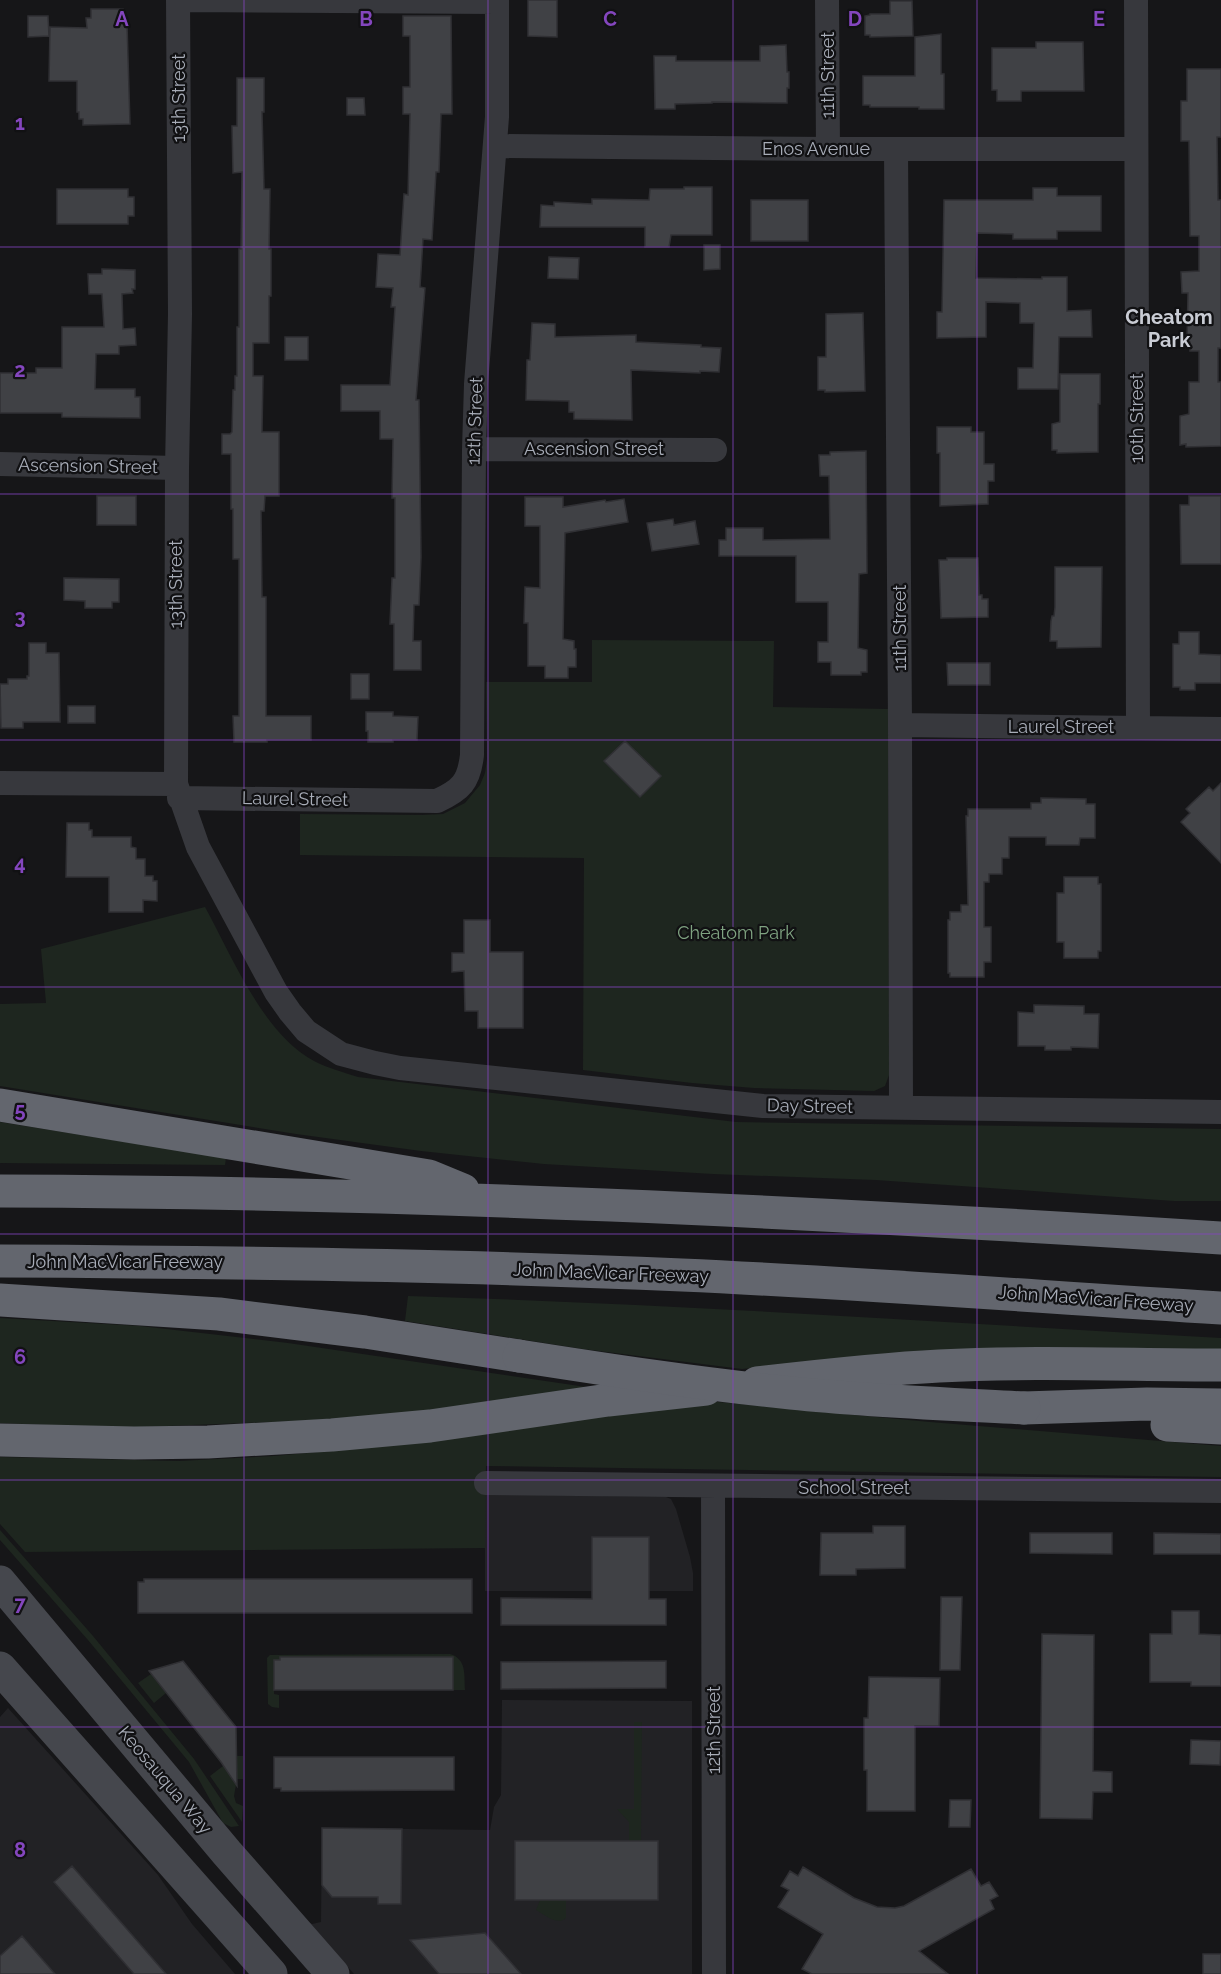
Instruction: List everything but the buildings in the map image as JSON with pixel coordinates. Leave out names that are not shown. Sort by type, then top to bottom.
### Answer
[{"type":"highway","points":[[0,1105],[429,1176],[486,1200]]},
{"type":"highway","points":[[0,1191],[486,1200],[1221,1238]]},
{"type":"highway","points":[[1118,1231],[1221,1222]]},
{"type":"highway","name":"John MacVicar Freeway","points":[[0,1261],[201,1262],[681,1275],[965,1290],[1221,1308]]},
{"type":"highway","points":[[0,1300],[219,1314],[365,1332],[653,1377],[791,1393],[908,1403],[1028,1408],[1147,1404],[1221,1405]]},
{"type":"highway","points":[[0,1440],[208,1442],[332,1435],[430,1426],[608,1400],[833,1374],[940,1366],[1221,1365]]},
{"type":"highway","points":[[1028,1408],[1143,1423],[1221,1428]]},
{"type":"main road","name":"Keosauqua Way","points":[[0,1582],[227,1852],[333,1974]]},
{"type":"main road","points":[[0,1668],[271,1974]]},
{"type":"street","name":"13th Street","points":[[178,0],[180,314],[177,468],[177,791],[198,848],[276,992],[290,1012],[306,1031],[341,1054],[400,1068]]},
{"type":"street","points":[[189,0],[497,1]]},
{"type":"street","name":"11th Street","points":[[827,0],[828,149]]},
{"type":"street","name":"10th Street","points":[[1136,0],[1138,727]]},
{"type":"street","name":"12th Street","points":[[411,801],[437,801],[454,794],[464,783],[470,771],[472,755],[474,449],[477,373],[497,117],[497,1]]},
{"type":"street","name":"Enos Avenue","points":[[495,146],[1136,149]]},
{"type":"street","name":"11th Street","points":[[896,149],[901,1107]]},
{"type":"street","name":"Ascension Street","points":[[474,449],[715,450]]},
{"type":"street","name":"Ascension Street","points":[[0,464],[177,468]]},
{"type":"street","name":"Laurel Street","points":[[900,726],[1221,729]]},
{"type":"street","name":"Laurel Street","points":[[0,783],[411,801]]},
{"type":"street","name":"Day Street","points":[[400,1068],[763,1106],[1221,1112]]},
{"type":"street","name":"School Street","points":[[486,1483],[1221,1491]]},
{"type":"street","name":"12th Street","points":[[713,1487],[714,1974]]},
{"type":"shaded area","points":[[485,1494],[666,1497],[671,1499],[690,1557],[693,1591],[485,1591]]},
{"type":"shaded area","points":[[502,1700],[692,1701],[692,1974],[354,1974],[308,1922],[312,1924],[321,1922],[322,1828],[490,1830],[494,1807],[501,1795]]},
{"type":"shaded area","points":[[8,1708],[158,1875],[192,1924],[235,1974],[0,1974],[0,1717]]},
{"type":"green space","name":"Cheatom Park","points":[[592,640],[774,641],[773,707],[888,709],[889,1075],[885,1086],[874,1091],[754,1088],[583,1070],[584,858],[300,855],[300,814],[443,814],[465,803],[480,785],[485,773],[487,759],[486,682],[592,682]]},
{"type":"green space","points":[[205,907],[250,992],[279,1032],[296,1049],[314,1061],[358,1077],[736,1122],[1221,1129],[1221,1201],[1174,1201],[876,1180],[713,1174],[544,1164],[421,1151],[296,1134],[0,1086],[0,1004],[46,1003],[41,949]]},
{"type":"green space","points":[[0,1122],[226,1158],[225,1165],[0,1163]]},
{"type":"green space","points":[[408,1296],[713,1309],[1221,1338],[1221,1352],[807,1362],[742,1369],[583,1349],[405,1321]]},
{"type":"green space","points":[[0,1318],[140,1326],[288,1343],[593,1388],[440,1412],[298,1421],[116,1428],[0,1423]]},
{"type":"green space","points":[[707,1401],[1221,1446],[1221,1477],[486,1466],[485,1548],[25,1552],[0,1524],[0,1457],[179,1461],[274,1456],[393,1445]]},
{"type":"green space","points":[[0,1530],[93,1636],[194,1759],[239,1826],[231,1827],[223,1823],[189,1762],[88,1640],[0,1540]]},
{"type":"green space","points":[[450,1654],[462,1664],[465,1690],[453,1690],[452,1657],[431,1659],[430,1657],[281,1657],[280,1660],[274,1660],[274,1694],[279,1695],[279,1708],[268,1704],[267,1658],[270,1655]]},
{"type":"green space","points":[[151,1674],[166,1693],[154,1703],[138,1683]]},
{"type":"green space","points":[[634,1722],[642,1722],[641,1841],[629,1841],[629,1822],[617,1809],[634,1809]]},
{"type":"green space","points":[[236,1756],[243,1756],[243,1779],[237,1779],[234,1796],[236,1803],[243,1806],[242,1822],[210,1776]]},
{"type":"green space","points":[[540,1900],[566,1900],[566,1918],[555,1920],[536,1910]]},
{"type":"district","name":"Cheatom Park","points":[[1169,328]]}]
